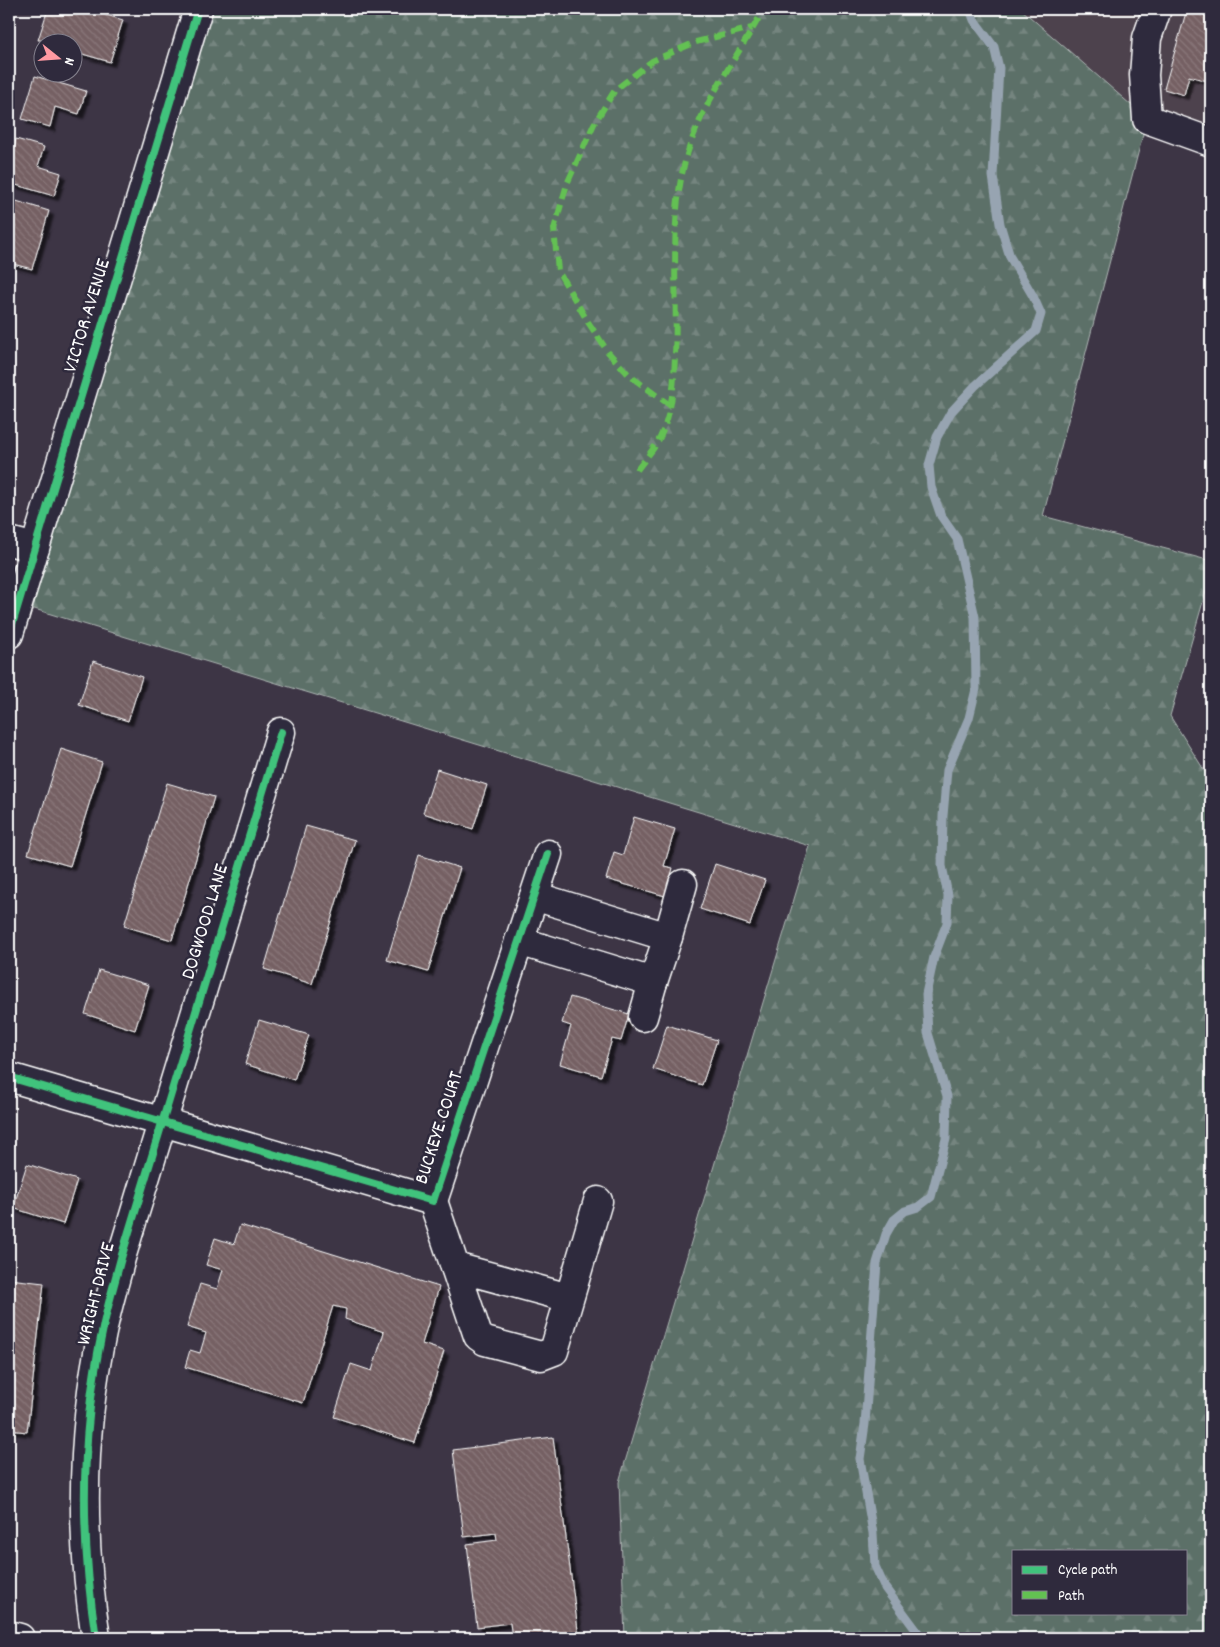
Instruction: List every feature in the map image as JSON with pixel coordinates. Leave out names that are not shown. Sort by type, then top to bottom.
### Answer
[{"type":"street","name":"VICTOR AVENUE","points":[[9,634],[198,9]]},
{"type":"street","points":[[1157,9],[1147,38],[1144,75],[1147,119],[1209,139]]},
{"type":"street","points":[[9,540],[35,548]]},
{"type":"street","name":"DOGWOOD LANE","points":[[162,1122],[281,732]]},
{"type":"street","name":"BUCKEYE COURT","points":[[162,1122],[433,1201],[548,854]]},
{"type":"street","points":[[643,1017],[668,938],[682,884]]},
{"type":"street","points":[[534,896],[668,938]]},
{"type":"street","points":[[519,941],[653,982]]},
{"type":"street","points":[[9,1076],[162,1122]]},
{"type":"street","name":"WRIGHT DRIVE","points":[[96,1638],[89,1588],[85,1501],[89,1414],[103,1328],[121,1258],[162,1122]]},
{"type":"street","points":[[433,1201],[478,1336],[485,1341],[541,1356],[554,1351],[598,1201]]},
{"type":"street","points":[[454,1267],[569,1298]]},
{"type":"street","points":[[9,1635],[20,1638]]},
{"type":"shaded area","points":[[1021,9],[1211,9],[1211,142],[1147,119]]},
{"type":"green space","points":[[198,9],[1021,9],[1147,119],[1043,516],[1211,561],[1211,574],[1170,716],[1211,781],[1211,1638],[625,1638],[619,1482],[810,846],[18,604]]},
{"type":"building","points":[[48,9],[86,9],[123,20],[110,62],[82,54],[82,32],[41,32]]},
{"type":"building","points":[[1187,9],[1211,9],[1211,82],[1189,76],[1184,95],[1164,89]]},
{"type":"building","points":[[33,82],[55,82],[86,91],[79,114],[55,107],[50,127],[22,119]]},
{"type":"building","points":[[16,139],[44,147],[38,166],[61,173],[54,196],[9,183],[9,164]]},
{"type":"building","points":[[13,200],[49,211],[32,269],[9,263],[9,213]]},
{"type":"building","points":[[93,661],[142,677],[128,721],[79,705]]},
{"type":"building","points":[[61,749],[102,762],[70,866],[28,854]]},
{"type":"building","points":[[437,769],[487,785],[473,829],[423,813]]},
{"type":"building","points":[[167,783],[214,797],[172,940],[124,926]]},
{"type":"building","points":[[634,817],[675,829],[664,866],[673,868],[665,896],[606,879],[614,852],[623,855]]},
{"type":"building","points":[[306,826],[355,840],[312,984],[264,969]]},
{"type":"building","points":[[419,855],[460,868],[428,972],[387,960]]},
{"type":"building","points":[[715,864],[765,880],[750,925],[700,909]]},
{"type":"building","points":[[99,970],[149,985],[135,1030],[85,1014]]},
{"type":"building","points":[[570,997],[629,1014],[621,1041],[612,1039],[601,1076],[560,1064],[571,1026],[562,1023]]},
{"type":"building","points":[[259,1020],[309,1035],[294,1080],[245,1064]]},
{"type":"building","points":[[667,1025],[717,1040],[702,1085],[653,1069]]},
{"type":"building","points":[[27,1164],[77,1180],[63,1224],[13,1208]]},
{"type":"building","points":[[240,1225],[439,1287],[422,1344],[444,1351],[415,1443],[334,1417],[351,1364],[372,1371],[384,1332],[345,1319],[346,1309],[333,1306],[303,1403],[185,1367],[190,1350],[200,1353],[206,1333],[187,1327],[200,1284],[217,1289],[223,1270],[206,1265],[215,1238],[234,1244]]},
{"type":"building","points":[[9,1279],[44,1283],[27,1432],[9,1430]]},
{"type":"building","points":[[553,1437],[579,1638],[512,1638],[510,1623],[477,1627],[467,1544],[497,1540],[496,1533],[464,1537],[453,1450]]},
{"type":"waterway","points":[[922,1638],[885,1588],[875,1566],[873,1533],[860,1459],[865,1424],[877,1263],[886,1234],[894,1220],[905,1211],[918,1207],[931,1197],[946,1139],[947,1096],[928,1033],[926,994],[934,957],[947,923],[948,895],[942,866],[943,816],[947,770],[969,718],[976,689],[975,617],[957,539],[941,516],[931,487],[929,465],[937,437],[951,412],[975,386],[1036,331],[1041,314],[1033,296],[1010,257],[1000,224],[993,176],[999,68],[994,47],[974,20],[970,9]]},
{"type":"marked path","points":[[637,470],[660,438],[669,414],[674,375],[676,332],[676,219],[678,196],[688,151],[706,108],[764,9]]},
{"type":"marked path","points":[[671,406],[630,376],[608,352],[588,322],[558,271],[554,229],[567,184],[594,124],[615,90],[652,61],[696,42],[752,28]]},
{"type":"cycle path","points":[[9,634],[198,9]]},
{"type":"cycle path","points":[[96,1638],[87,1561],[85,1483],[90,1405],[103,1328],[121,1258],[281,732]]},
{"type":"cycle path","points":[[9,1077],[433,1201],[548,854]]}]
